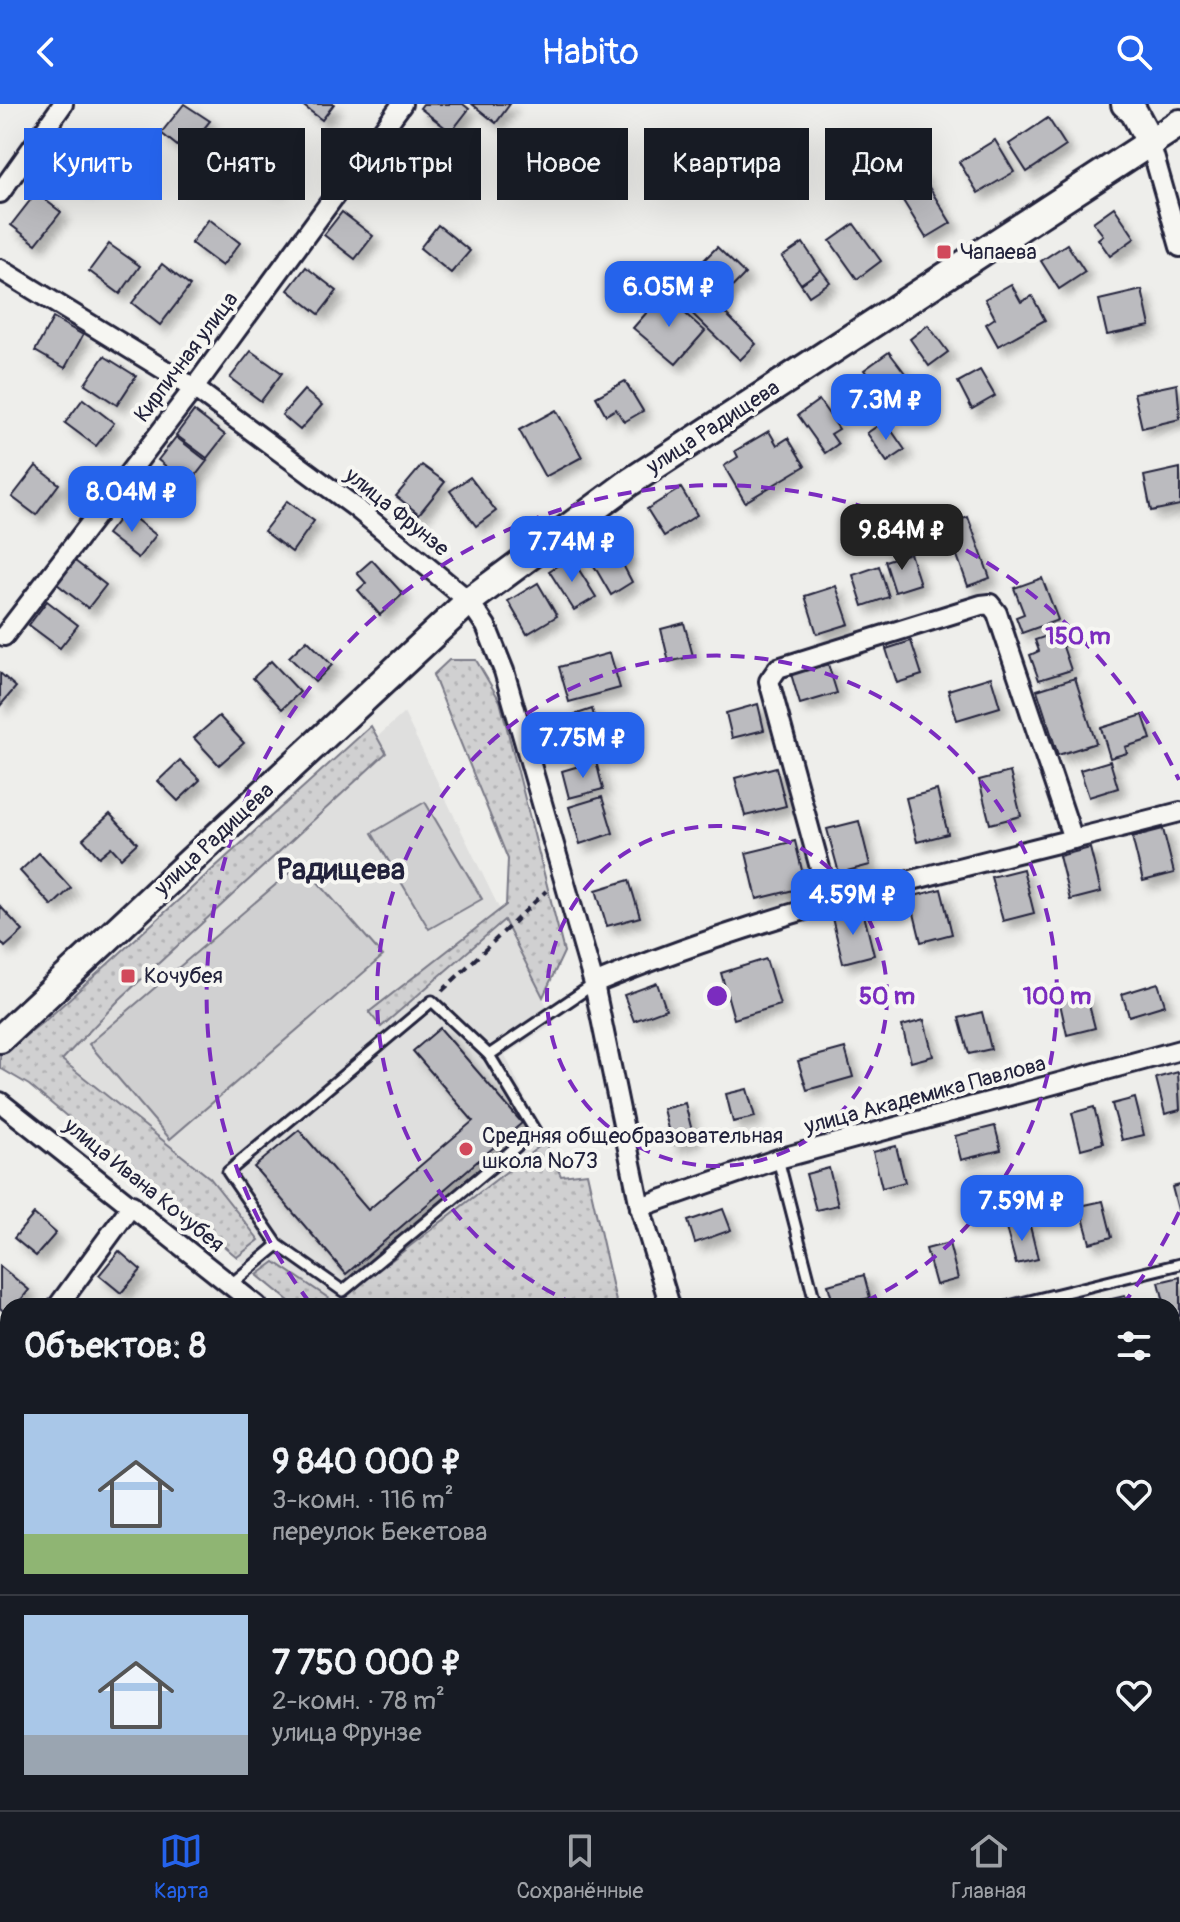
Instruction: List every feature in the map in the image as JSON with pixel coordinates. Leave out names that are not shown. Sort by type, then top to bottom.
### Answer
[{"type":"main road","points":[[1125,104],[1134,112],[1150,142]]},
{"type":"main road","name":"улица Радищева","points":[[0,1039],[469,601],[630,482],[1180,123]]},
{"type":"street","points":[[0,193],[63,104]]},
{"type":"street","name":"Кирпичная улица","points":[[4,636],[194,388],[402,104]]},
{"type":"street","points":[[1150,142],[1180,247]]},
{"type":"street","name":"улица Фрунзе","points":[[0,269],[194,388],[355,507],[469,601],[486,626],[504,671],[594,984],[640,1207],[668,1298]]},
{"type":"street","points":[[829,901],[769,681],[771,674],[778,668],[981,605],[990,604],[997,613],[1073,839]]},
{"type":"street","points":[[594,984],[685,947],[829,901],[1180,812]]},
{"type":"street","name":"улица Академика Павлова","points":[[640,1207],[778,1159],[1180,1050]]},
{"type":"street","name":"улица Ивана Кочубея","points":[[0,1102],[247,1298]]},
{"type":"street","points":[[64,1298],[132,1205]]},
{"type":"lane","points":[[489,1055],[594,984]]},
{"type":"lane","points":[[432,1001],[489,1055],[535,1131],[343,1291],[278,1245],[228,1172],[432,1001]]},
{"type":"lane","points":[[778,1159],[814,1298]]},
{"type":"lane","points":[[230,1285],[278,1245]]},
{"type":"lane","points":[[1042,1298],[1180,1264]]},
{"type":"path","points":[[432,1001],[561,877]]},
{"type":"shaded area","points":[[449,660],[476,660],[500,701],[564,952],[543,997],[504,920],[381,1027],[369,1012],[506,905],[508,859],[433,675]]},
{"type":"shaded area","points":[[404,713],[555,1023],[505,1055],[561,1175],[587,1173],[615,1298],[285,1298],[29,1085],[12,1063]]},
{"type":"shaded area","points":[[371,726],[386,753],[120,999],[62,1060],[210,1178],[259,1240],[237,1257],[29,1085],[0,1068],[0,1055],[47,1019]]},
{"type":"shaded area","points":[[425,802],[482,899],[429,929],[372,833]]},
{"type":"shaded area","points":[[301,863],[383,956],[170,1139],[89,1044]]},
{"type":"shaded area","points":[[545,1142],[561,1176],[587,1173],[615,1298],[342,1298]]},
{"type":"shaded area","points":[[275,1262],[329,1298],[285,1298],[257,1275]]},
{"type":"building","points":[[184,104],[210,121],[204,128],[178,128],[178,146],[162,132]]},
{"type":"building","points":[[301,104],[334,104],[322,120]]},
{"type":"building","points":[[423,104],[463,104],[469,109],[454,128],[446,128],[420,108]]},
{"type":"building","points":[[472,104],[510,104],[496,123]]},
{"type":"building","points":[[1048,118],[1066,146],[1027,172],[1009,144]]},
{"type":"building","points":[[995,140],[1014,172],[978,193],[959,162]]},
{"type":"building","points":[[932,192],[951,223],[926,238],[903,200],[932,200]]},
{"type":"building","points":[[31,200],[45,200],[61,212],[36,244],[11,225]]},
{"type":"building","points":[[1114,207],[1135,238],[1110,256],[1098,239],[1103,235],[1093,222]]},
{"type":"building","points":[[342,212],[373,236],[355,259],[324,235]]},
{"type":"building","points":[[209,219],[240,243],[222,266],[191,243]]},
{"type":"building","points":[[854,224],[881,261],[857,279],[830,241]]},
{"type":"building","points":[[438,225],[470,251],[451,273],[420,248]]},
{"type":"building","points":[[803,243],[821,270],[801,284],[782,257]]},
{"type":"building","points":[[109,244],[140,266],[120,294],[89,271]]},
{"type":"building","points":[[1067,244],[1085,272],[1059,289],[1041,261]]},
{"type":"building","points":[[717,247],[745,274],[716,304],[756,344],[740,360],[671,293]]},
{"type":"building","points":[[162,264],[190,286],[160,325],[132,303]]},
{"type":"building","points":[[306,267],[337,291],[319,314],[288,290]]},
{"type":"building","points":[[821,270],[830,282],[809,296],[801,284]]},
{"type":"building","points":[[1011,284],[1021,302],[1032,296],[1045,320],[998,346],[986,324],[995,318],[985,299]]},
{"type":"building","points":[[1142,290],[1150,326],[1107,335],[1099,300]]},
{"type":"building","points":[[663,294],[705,331],[676,364],[633,328]]},
{"type":"building","points":[[53,318],[83,335],[65,368],[35,351]]},
{"type":"building","points":[[928,325],[948,352],[929,366],[910,339]]},
{"type":"building","points":[[251,351],[282,373],[261,401],[230,378]]},
{"type":"building","points":[[889,352],[911,381],[886,400],[864,370]]},
{"type":"building","points":[[104,356],[136,376],[117,405],[85,384]]},
{"type":"building","points":[[980,370],[995,396],[972,409],[958,382]]},
{"type":"building","points":[[625,381],[643,411],[624,422],[616,409],[606,415],[596,397]]},
{"type":"building","points":[[1177,384],[1180,419],[1142,428],[1134,393]]},
{"type":"building","points":[[304,390],[322,405],[300,430],[282,415]]},
{"type":"building","points":[[83,399],[114,423],[96,446],[65,423]]},
{"type":"building","points":[[819,400],[839,429],[831,434],[838,444],[825,453],[798,415]]},
{"type":"building","points":[[556,410],[582,457],[545,477],[519,430]]},
{"type":"building","points":[[194,411],[225,435],[207,458],[176,435]]},
{"type":"building","points":[[885,421],[905,450],[887,462],[867,433]]},
{"type":"building","points":[[769,431],[777,445],[788,438],[805,466],[745,502],[724,466],[738,457],[735,451]]},
{"type":"building","points":[[176,437],[207,461],[189,484],[158,460]]},
{"type":"building","points":[[422,465],[445,482],[419,514],[396,496]]},
{"type":"building","points":[[36,466],[59,484],[36,515],[12,497]]},
{"type":"building","points":[[1180,468],[1180,505],[1151,511],[1144,476]]},
{"type":"building","points":[[470,477],[496,511],[476,526],[450,491]]},
{"type":"building","points":[[681,488],[697,515],[664,536],[647,509]]},
{"type":"building","points":[[287,501],[314,521],[292,552],[264,531]]},
{"type":"building","points":[[125,511],[156,535],[138,558],[107,534]]},
{"type":"building","points":[[968,517],[990,578],[968,586],[946,525]]},
{"type":"building","points":[[615,536],[629,559],[622,563],[632,582],[611,595],[586,552]]},
{"type":"building","points":[[910,553],[920,584],[895,592],[885,561]]},
{"type":"building","points":[[571,557],[596,597],[574,610],[549,571]]},
{"type":"building","points":[[372,560],[403,594],[380,615],[358,590],[366,583],[357,573]]},
{"type":"building","points":[[75,561],[106,585],[88,608],[57,584]]},
{"type":"building","points":[[879,566],[889,597],[863,606],[853,575]]},
{"type":"building","points":[[1042,578],[1058,620],[1022,633],[1016,617],[1024,614],[1014,588]]},
{"type":"building","points":[[538,583],[557,616],[527,634],[508,601]]},
{"type":"building","points":[[836,586],[849,624],[817,634],[805,596]]},
{"type":"building","points":[[47,601],[78,625],[60,648],[29,625]]},
{"type":"building","points":[[684,623],[693,656],[669,662],[661,629]]},
{"type":"building","points":[[1058,632],[1071,670],[1039,680],[1030,655],[1039,651],[1035,640]]},
{"type":"building","points":[[307,640],[332,665],[315,682],[289,657]]},
{"type":"building","points":[[911,641],[922,675],[897,683],[886,649]]},
{"type":"building","points":[[610,653],[620,688],[569,702],[559,667]]},
{"type":"building","points":[[271,661],[300,692],[282,709],[253,678]]},
{"type":"building","points":[[828,664],[837,693],[800,704],[791,674]]},
{"type":"building","points":[[0,673],[16,687],[0,706]]},
{"type":"building","points":[[991,677],[1000,707],[957,720],[948,690]]},
{"type":"building","points":[[1075,678],[1096,743],[1058,755],[1037,690]]},
{"type":"building","points":[[758,704],[764,730],[732,738],[726,713]]},
{"type":"building","points":[[592,709],[603,746],[570,756],[559,720]]},
{"type":"building","points":[[1143,715],[1151,739],[1125,747],[1127,753],[1110,758],[1101,728]]},
{"type":"building","points":[[219,716],[244,743],[219,765],[194,738]]},
{"type":"building","points":[[180,760],[200,780],[178,801],[158,781]]},
{"type":"building","points":[[596,761],[603,789],[569,798],[562,771]]},
{"type":"building","points":[[1110,761],[1118,788],[1089,797],[1080,770]]},
{"type":"building","points":[[776,767],[786,806],[745,816],[735,778]]},
{"type":"building","points":[[1010,772],[1021,816],[990,824],[979,780]]},
{"type":"building","points":[[937,790],[948,834],[917,842],[906,798]]},
{"type":"building","points":[[602,797],[613,833],[580,844],[569,807]]},
{"type":"building","points":[[110,814],[137,843],[121,858],[111,847],[99,857],[83,839]]},
{"type":"building","points":[[859,821],[870,865],[839,873],[827,829]]},
{"type":"building","points":[[1163,829],[1174,873],[1143,881],[1132,837]]},
{"type":"building","points":[[795,841],[806,887],[757,899],[746,853]]},
{"type":"building","points":[[1090,848],[1101,892],[1070,900],[1059,856]]},
{"type":"building","points":[[39,853],[71,888],[52,906],[20,871]]},
{"type":"building","points":[[1023,869],[1034,913],[1003,921],[991,877]]},
{"type":"building","points":[[629,880],[640,917],[607,926],[596,890]]},
{"type":"building","points":[[941,889],[952,934],[921,942],[910,897]]},
{"type":"building","points":[[0,906],[23,931],[5,947],[0,941]]},
{"type":"building","points":[[863,911],[874,955],[843,963],[832,918]]},
{"type":"building","points":[[766,959],[780,1005],[734,1019],[721,973]]},
{"type":"building","points":[[657,983],[666,1009],[634,1021],[624,995]]},
{"type":"building","points":[[1158,983],[1165,1005],[1129,1016],[1122,994]]},
{"type":"building","points":[[1086,993],[1095,1028],[1067,1035],[1059,999]]},
{"type":"building","points":[[982,1012],[991,1049],[969,1054],[959,1018]]},
{"type":"building","points":[[924,1020],[933,1056],[911,1062],[902,1026]]},
{"type":"building","name":"Средняя общеобразовательная школа №73","points":[[440,1028],[522,1123],[346,1274],[254,1167],[299,1130],[368,1210],[473,1121],[413,1051]]},
{"type":"building","points":[[845,1048],[853,1077],[807,1090],[798,1061]]},
{"type":"building","points":[[1178,1072],[1180,1110],[1165,1114],[1156,1078]]},
{"type":"building","points":[[747,1089],[755,1117],[733,1122],[726,1094]]},
{"type":"building","points":[[1135,1098],[1144,1135],[1122,1140],[1112,1104]]},
{"type":"building","points":[[685,1103],[694,1139],[672,1145],[663,1109]]},
{"type":"building","points":[[1094,1107],[1103,1143],[1081,1149],[1072,1113]]},
{"type":"building","points":[[995,1126],[1001,1150],[961,1160],[955,1136]]},
{"type":"building","points":[[896,1146],[905,1182],[882,1188],[873,1152]]},
{"type":"building","points":[[829,1168],[838,1205],[816,1210],[806,1174]]},
{"type":"building","points":[[1180,1185],[1180,1217],[1172,1187]]},
{"type":"building","points":[[1103,1201],[1112,1237],[1090,1243],[1080,1206]]},
{"type":"building","points":[[723,1209],[731,1230],[695,1243],[688,1221]]},
{"type":"building","points":[[34,1214],[56,1233],[36,1256],[14,1238]]},
{"type":"building","points":[[1029,1222],[1038,1259],[1016,1264],[1006,1228]]},
{"type":"building","points":[[949,1243],[958,1279],[936,1285],[926,1249]]},
{"type":"building","points":[[119,1251],[141,1270],[121,1293],[99,1275]]},
{"type":"building","points":[[0,1266],[29,1290],[22,1298],[0,1298]]},
{"type":"building","points":[[864,1275],[870,1298],[832,1298],[828,1285]]},
{"type":"building","points":[[1180,1277],[1180,1298],[1163,1298],[1159,1282]]},
{"type":"place","name":"Чапаева","points":[[944,252]]},
{"type":"place","name":"Кочубея","points":[[128,976]]},
{"type":"place","name":"Средняя общеобразовательная школа №73","points":[[466,1149]]},
{"type":"district","name":"Радищева","points":[[341,869]]}]
